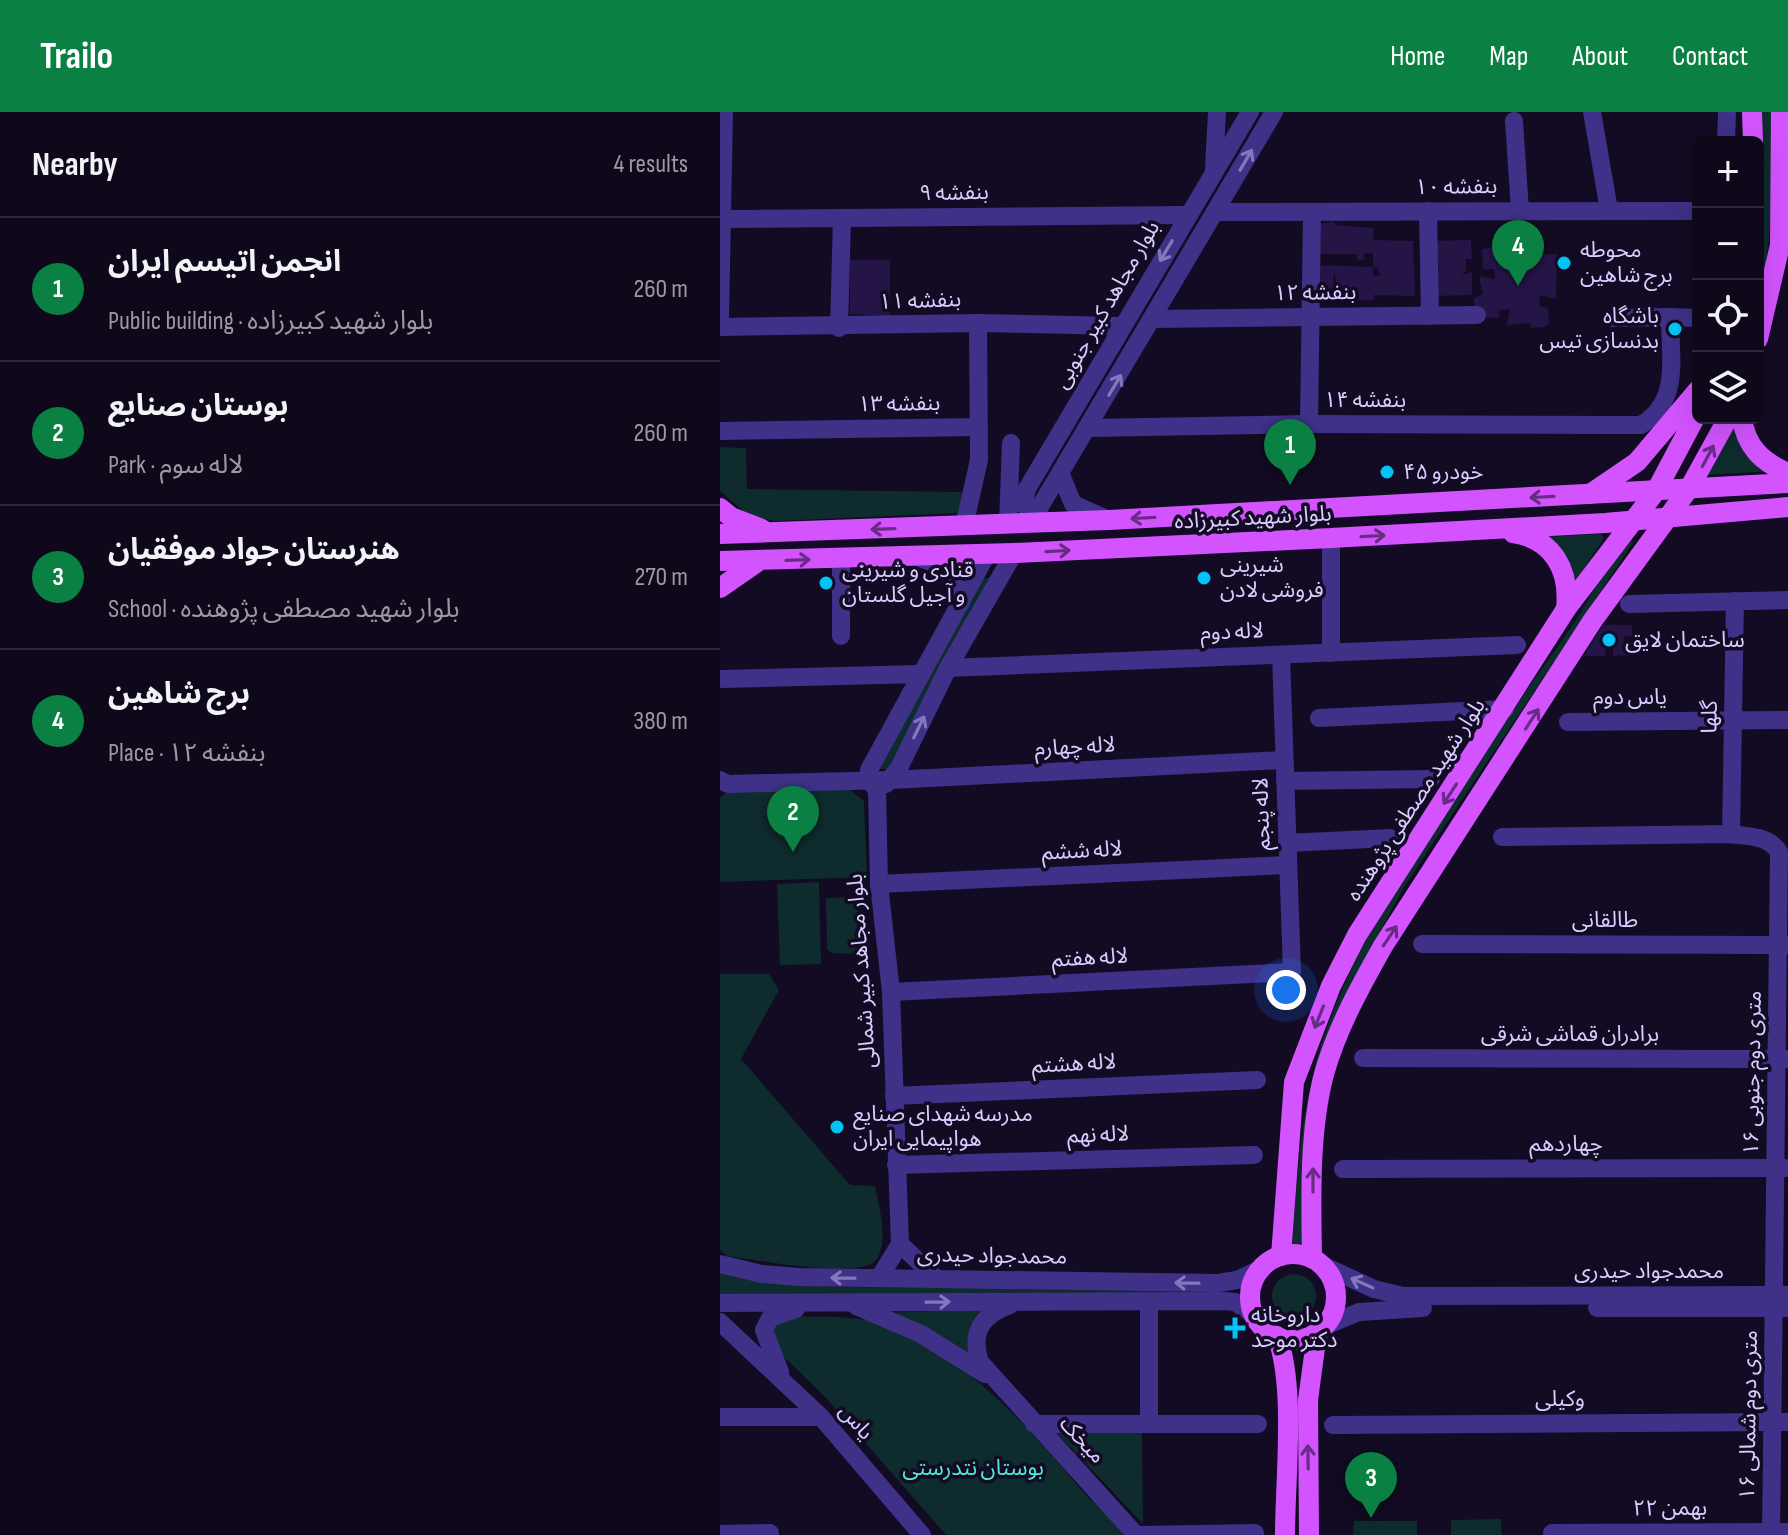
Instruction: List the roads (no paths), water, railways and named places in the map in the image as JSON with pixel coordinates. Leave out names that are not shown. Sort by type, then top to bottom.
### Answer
[{"type":"main road","points":[[1752,112],[1753,136]]},
{"type":"main road","points":[[1764,313],[1780,245],[1781,112]]},
{"type":"main road","points":[[1590,494],[1637,462],[1692,397]]},
{"type":"main road","name":"بلوار شهید مصطفی پژوهنده","points":[[1281,1256],[1292,1100],[1299,1065],[1357,935],[1505,709],[1566,609],[1656,491],[1692,423]]},
{"type":"main road","points":[[1309,1535],[1308,1400],[1321,1329],[1336,1303],[1336,1290],[1318,1262],[1313,1164],[1320,1092],[1339,1032],[1383,946],[1593,620],[1690,487],[1725,424]]},
{"type":"main road","points":[[1743,424],[1747,439],[1763,461],[1788,473]]},
{"type":"main road","name":"بلوار شهید کبیرزاده","points":[[720,534],[1109,520],[1788,483]]},
{"type":"main road","name":"بلوار شهید کبیرزاده","points":[[720,561],[1014,553],[1331,538],[1631,521],[1788,507]]},
{"type":"main road","points":[[720,508],[747,524],[774,533]]},
{"type":"main road","points":[[1489,530],[1537,540],[1553,553],[1567,580],[1566,609]]},
{"type":"main road","points":[[720,588],[759,561]]},
{"type":"main road","points":[[1285,1535],[1286,1391],[1282,1351],[1277,1336],[1255,1316],[1251,1291],[1262,1268],[1281,1256],[1318,1262]]},
{"type":"main road","points":[[1277,1336],[1297,1339],[1321,1329]]},
{"type":"street","points":[[720,318],[724,112],[732,112]]},
{"type":"street","points":[[1213,174],[1217,112]]},
{"type":"street","name":"بلوار مجاهد کبیر جنوبی","points":[[1008,523],[1121,326],[1250,112]]},
{"type":"street","name":"بلوار مجاهد کبیر جنوبی","points":[[1027,488],[1024,505],[1038,510],[1274,112]]},
{"type":"street","points":[[1592,112],[1609,210]]},
{"type":"street","points":[[1726,136],[1727,112]]},
{"type":"street","points":[[1514,121],[1520,210]]},
{"type":"street","points":[[1428,211],[1430,316]]},
{"type":"street","name":"بنفشه ۱۰","points":[[1215,212],[1692,211]]},
{"type":"street","points":[[1309,424],[1312,212]]},
{"type":"street","name":"بنفشه ۹","points":[[722,219],[1187,215]]},
{"type":"street","points":[[839,328],[842,218]]},
{"type":"street","name":"بنفشه ۱۲","points":[[1154,319],[1477,315]]},
{"type":"street","name":"بنفشه ۱۴","points":[[1089,428],[1309,424],[1641,425],[1660,412],[1671,391],[1670,317]]},
{"type":"street","points":[[1614,318],[1692,318]]},
{"type":"street","points":[[964,526],[979,460],[978,323]]},
{"type":"street","name":"بنفشه ۱۱","points":[[720,327],[839,328],[978,323],[1121,326]]},
{"type":"street","name":"بنفشه ۱۳","points":[[720,431],[978,427]]},
{"type":"street","points":[[1008,523],[1011,443]]},
{"type":"street","points":[[1061,475],[1073,504],[1109,520]]},
{"type":"street","points":[[1331,538],[1331,653]]},
{"type":"street","name":"بلوار مجاهد کبیر شمالی","points":[[879,783],[1014,553]]},
{"type":"street","name":"بلوار مجاهد کبیر شمالی","points":[[900,1244],[891,992],[879,884],[879,783],[872,761],[987,554]]},
{"type":"street","points":[[913,556],[948,570],[956,581],[961,603]]},
{"type":"street","points":[[841,558],[841,636]]},
{"type":"street","points":[[1629,604],[1788,600]]},
{"type":"street","name":"گلها","points":[[1731,834],[1735,601]]},
{"type":"street","name":"لاله دوم","points":[[948,668],[1517,645]]},
{"type":"street","name":"لاله پنجم","points":[[1281,655],[1292,972]]},
{"type":"street","points":[[721,679],[920,674]]},
{"type":"street","points":[[1319,718],[1505,709]]},
{"type":"street","name":"یاس دوم","points":[[1568,722],[1788,720]]},
{"type":"street","name":"لاله چهارم","points":[[724,782],[879,783],[1284,760]]},
{"type":"street","points":[[1285,781],[1431,779]]},
{"type":"street","points":[[1502,837],[1731,834]]},
{"type":"street","name":"۱۶ متری دوم جنوبی","points":[[1731,834],[1762,838],[1773,843],[1779,852],[1783,944],[1781,1301]]},
{"type":"street","points":[[1287,843],[1390,838]]},
{"type":"street","name":"لاله ششم","points":[[879,884],[1288,865]]},
{"type":"street","name":"طالقانی","points":[[1422,944],[1783,944]]},
{"type":"street","name":"لاله هفتم","points":[[891,992],[1292,972]]},
{"type":"street","name":"برادران قماشی شرقی","points":[[1363,1058],[1782,1059]]},
{"type":"street","name":"لاله هشتم","points":[[894,1096],[1257,1080]]},
{"type":"street","name":"لاله نهم","points":[[896,1165],[1254,1155]]},
{"type":"street","name":"چهاردهم","points":[[1343,1169],[1782,1168]]},
{"type":"street","points":[[879,1278],[900,1244],[937,1279]]},
{"type":"street","name":"محمدجواد حیدری","points":[[1318,1262],[1374,1289],[1403,1296],[1781,1301]]},
{"type":"street","name":"محمدجواد حیدری","points":[[720,1264],[762,1274],[1218,1283],[1237,1280],[1262,1268]]},
{"type":"street","name":"محمدجواد حیدری","points":[[1321,1329],[1346,1315],[1405,1308],[1781,1301]]},
{"type":"street","name":"۱۶ متری دوم شمالی","points":[[1777,1533],[1781,1301]]},
{"type":"street","points":[[992,1378],[975,1347],[977,1329],[987,1316],[1020,1302]]},
{"type":"street","points":[[1149,1302],[1149,1424]]},
{"type":"street","name":"محمدجواد حیدری","points":[[720,1303],[1235,1302],[1255,1316]]},
{"type":"street","points":[[783,1378],[764,1330],[770,1318],[780,1313],[819,1303]]},
{"type":"street","points":[[849,1303],[921,1334],[992,1378]]},
{"type":"street","name":"یاس","points":[[720,1322],[821,1417],[922,1535]]},
{"type":"street","name":"میخک","points":[[992,1378],[1137,1535]]},
{"type":"street","points":[[720,1417],[821,1417]]},
{"type":"street","name":"وکیلی","points":[[1333,1425],[1780,1422]]},
{"type":"street","points":[[1034,1424],[1258,1424]]},
{"type":"street","points":[[720,1534],[770,1533]]},
{"type":"street","points":[[1137,1535],[1255,1533]]},
{"type":"street","name":"۲۲ بهمن","points":[[1552,1533],[1777,1533]]},
{"type":"place","name":"محوطه برج شاهین","points":[[1564,263]]},
{"type":"place","name":"برج شاهین","points":[[1518,286]]},
{"type":"place","name":"باشگاه بدنسازی تیس","points":[[1675,329]]},
{"type":"place","name":"خودرو ۴۵","points":[[1387,472]]},
{"type":"place","name":"انجمن اتیسم ایران","points":[[1290,485]]},
{"type":"place","name":"شیرینی فروشی لادن","points":[[1204,578]]},
{"type":"place","name":"قنادی و شیرینی و آجیل گلستان","points":[[826,583]]},
{"type":"place","name":"ساختمان لایق","points":[[1609,640]]},
{"type":"place","name":"بوستان صنایع","points":[[793,852]]},
{"type":"place","name":"مدرسه شهدای صنایع هواپیمایی ایران","points":[[837,1127]]},
{"type":"place","name":"داروخانه دکتر موحد","points":[[1235,1328]]},
{"type":"place","name":"هنرستان جواد موفقیان","points":[[1371,1518]]},
{"type":"park label","name":"بوستان نتدرستی","points":[[973,1468]]}]
